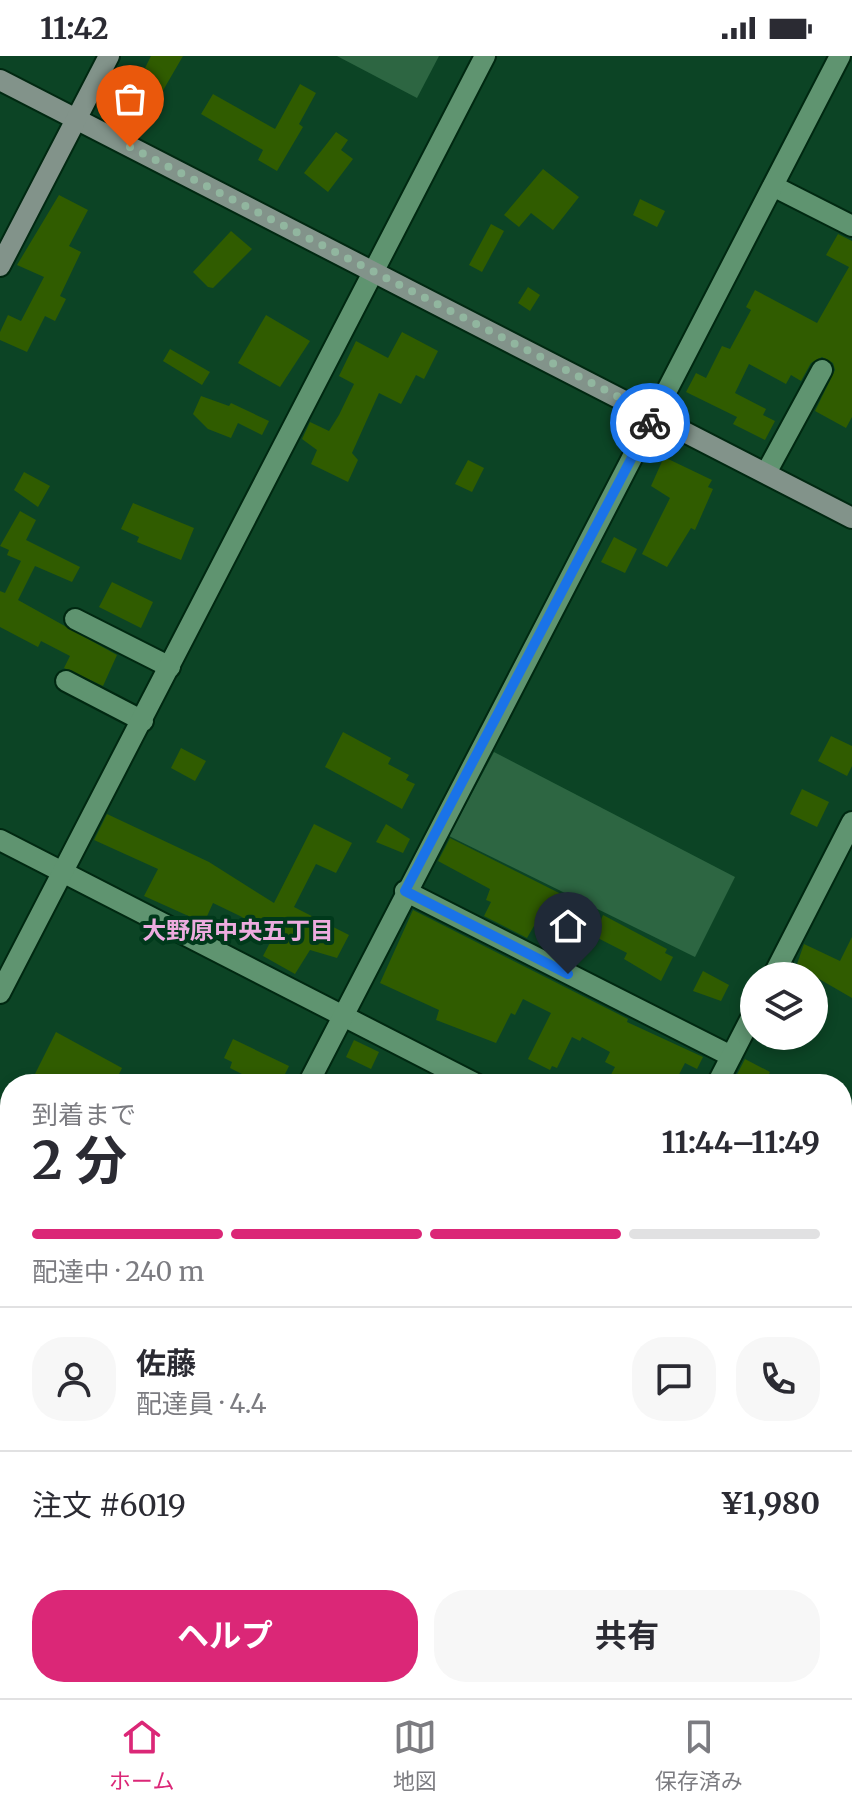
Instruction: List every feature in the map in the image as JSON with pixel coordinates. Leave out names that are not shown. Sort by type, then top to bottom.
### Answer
[{"type":"street","points":[[0,266],[109,56]]},
{"type":"street","points":[[0,993],[485,56]]},
{"type":"street","points":[[313,1074],[405,891],[840,56]]},
{"type":"street","points":[[0,80],[852,518]]},
{"type":"street","points":[[773,186],[852,226]]},
{"type":"street","points":[[766,473],[822,370]]},
{"type":"street","points":[[75,619],[170,667]]},
{"type":"street","points":[[66,681],[143,721]]},
{"type":"street","points":[[780,962],[852,822]]},
{"type":"street","points":[[0,840],[457,1074]]},
{"type":"street","points":[[405,891],[731,1056]]},
{"type":"street","points":[[722,1074],[740,1039]]},
{"type":"green space","points":[[337,56],[439,56],[417,98]]},
{"type":"green space","points":[[494,752],[735,877],[695,957],[449,836]]},
{"type":"building","points":[[151,56],[183,56],[147,118],[127,106],[148,70],[145,68]]},
{"type":"building","points":[[300,84],[316,93],[299,124],[303,127],[277,171],[258,160],[263,150],[201,114],[213,94],[275,129]]},
{"type":"building","points":[[336,132],[348,140],[341,150],[353,159],[328,192],[304,173]]},
{"type":"building","points":[[543,169],[579,197],[553,230],[531,213],[519,227],[504,215]]},
{"type":"building","points":[[59,195],[88,210],[69,246],[81,252],[60,296],[66,299],[55,321],[45,316],[27,352],[0,340],[0,332],[8,315],[21,321],[44,277],[17,265]]},
{"type":"building","points":[[640,199],[665,211],[657,227],[633,215]]},
{"type":"building","points":[[491,224],[504,231],[482,272],[469,265]]},
{"type":"building","points":[[231,231],[252,249],[213,288],[208,287],[193,272]]},
{"type":"building","points":[[838,234],[852,241],[852,417],[846,428],[815,411],[835,370],[833,363],[822,357],[811,363],[801,381],[791,375],[786,384],[749,364],[735,393],[766,409],[763,415],[775,421],[765,440],[733,424],[737,417],[686,392],[696,373],[706,378],[722,346],[730,349],[751,310],[746,307],[755,290],[817,323],[849,267],[826,255]]},
{"type":"building","points":[[528,287],[540,295],[530,311],[518,303]]},
{"type":"building","points":[[266,315],[310,341],[280,387],[238,363]]},
{"type":"building","points":[[402,332],[438,351],[424,379],[416,375],[401,404],[379,393],[352,453],[358,460],[348,482],[311,464],[317,450],[302,439],[310,422],[329,431],[339,415],[354,384],[339,376],[356,341],[388,358]]},
{"type":"building","points":[[170,349],[210,372],[202,385],[163,361]]},
{"type":"building","points":[[201,396],[229,406],[231,403],[269,421],[262,435],[238,423],[231,438],[208,429],[193,414]]},
{"type":"building","points":[[664,457],[712,480],[708,487],[713,489],[695,530],[691,528],[667,567],[642,554],[670,498],[651,486]]},
{"type":"building","points":[[468,460],[484,468],[472,492],[455,484]]},
{"type":"building","points":[[24,472],[50,486],[38,507],[14,490]]},
{"type":"building","points":[[133,503],[194,528],[181,560],[137,542],[139,537],[121,529]]},
{"type":"building","points":[[20,511],[36,520],[26,540],[80,567],[72,582],[35,566],[18,600],[117,655],[103,686],[64,668],[70,656],[41,641],[38,647],[0,627],[0,591],[5,593],[21,561],[7,555],[9,550],[0,546]]},
{"type":"building","points":[[614,537],[637,549],[625,573],[601,562]]},
{"type":"building","points":[[112,582],[153,602],[141,628],[99,607]]},
{"type":"building","points":[[343,732],[391,758],[388,764],[409,775],[406,780],[415,784],[402,809],[325,767]]},
{"type":"building","points":[[831,736],[852,746],[852,766],[847,776],[818,761]]},
{"type":"building","points":[[181,748],[206,761],[195,781],[171,768]]},
{"type":"building","points":[[802,789],[829,802],[817,827],[790,814]]},
{"type":"building","points":[[107,814],[209,862],[274,903],[314,824],[352,843],[336,873],[316,864],[294,907],[349,935],[337,958],[310,950],[295,974],[263,956],[274,935],[240,916],[213,903],[204,923],[144,896],[158,869],[94,840]]},
{"type":"building","points":[[386,824],[410,839],[403,853],[376,842]]},
{"type":"building","points":[[450,838],[569,898],[567,903],[601,920],[603,915],[667,949],[665,953],[673,957],[661,981],[624,959],[627,953],[588,933],[584,941],[548,923],[544,931],[534,926],[527,938],[484,916],[491,902],[486,900],[490,889],[438,861]]},
{"type":"building","points":[[413,910],[628,1019],[627,1022],[703,1057],[697,1069],[685,1063],[679,1074],[611,1074],[615,1067],[605,1062],[610,1052],[582,1037],[580,1041],[572,1037],[557,1068],[552,1066],[550,1070],[528,1059],[551,1013],[523,999],[515,1015],[511,1013],[496,1043],[436,1020],[439,1010],[380,983]]},
{"type":"building","points":[[852,937],[852,998],[828,984],[828,962],[798,962],[804,944],[840,961]]},
{"type":"building","points":[[703,971],[729,985],[721,1001],[693,991]]},
{"type":"building","points":[[56,1032],[122,1068],[119,1074],[35,1074]]},
{"type":"building","points":[[233,1039],[289,1066],[285,1074],[242,1074],[230,1068],[232,1062],[224,1058]]},
{"type":"building","points":[[354,1040],[379,1052],[371,1069],[346,1057]]},
{"type":"building","points":[[745,1059],[770,1072],[769,1074],[737,1074]]},
{"type":"way so far","points":[[130,147],[654,415],[650,423]]},
{"type":"district","name":"大野原中央五丁目","points":[[238,931]]},
{"type":"route","points":[[568,974],[405,891],[650,423]]}]
